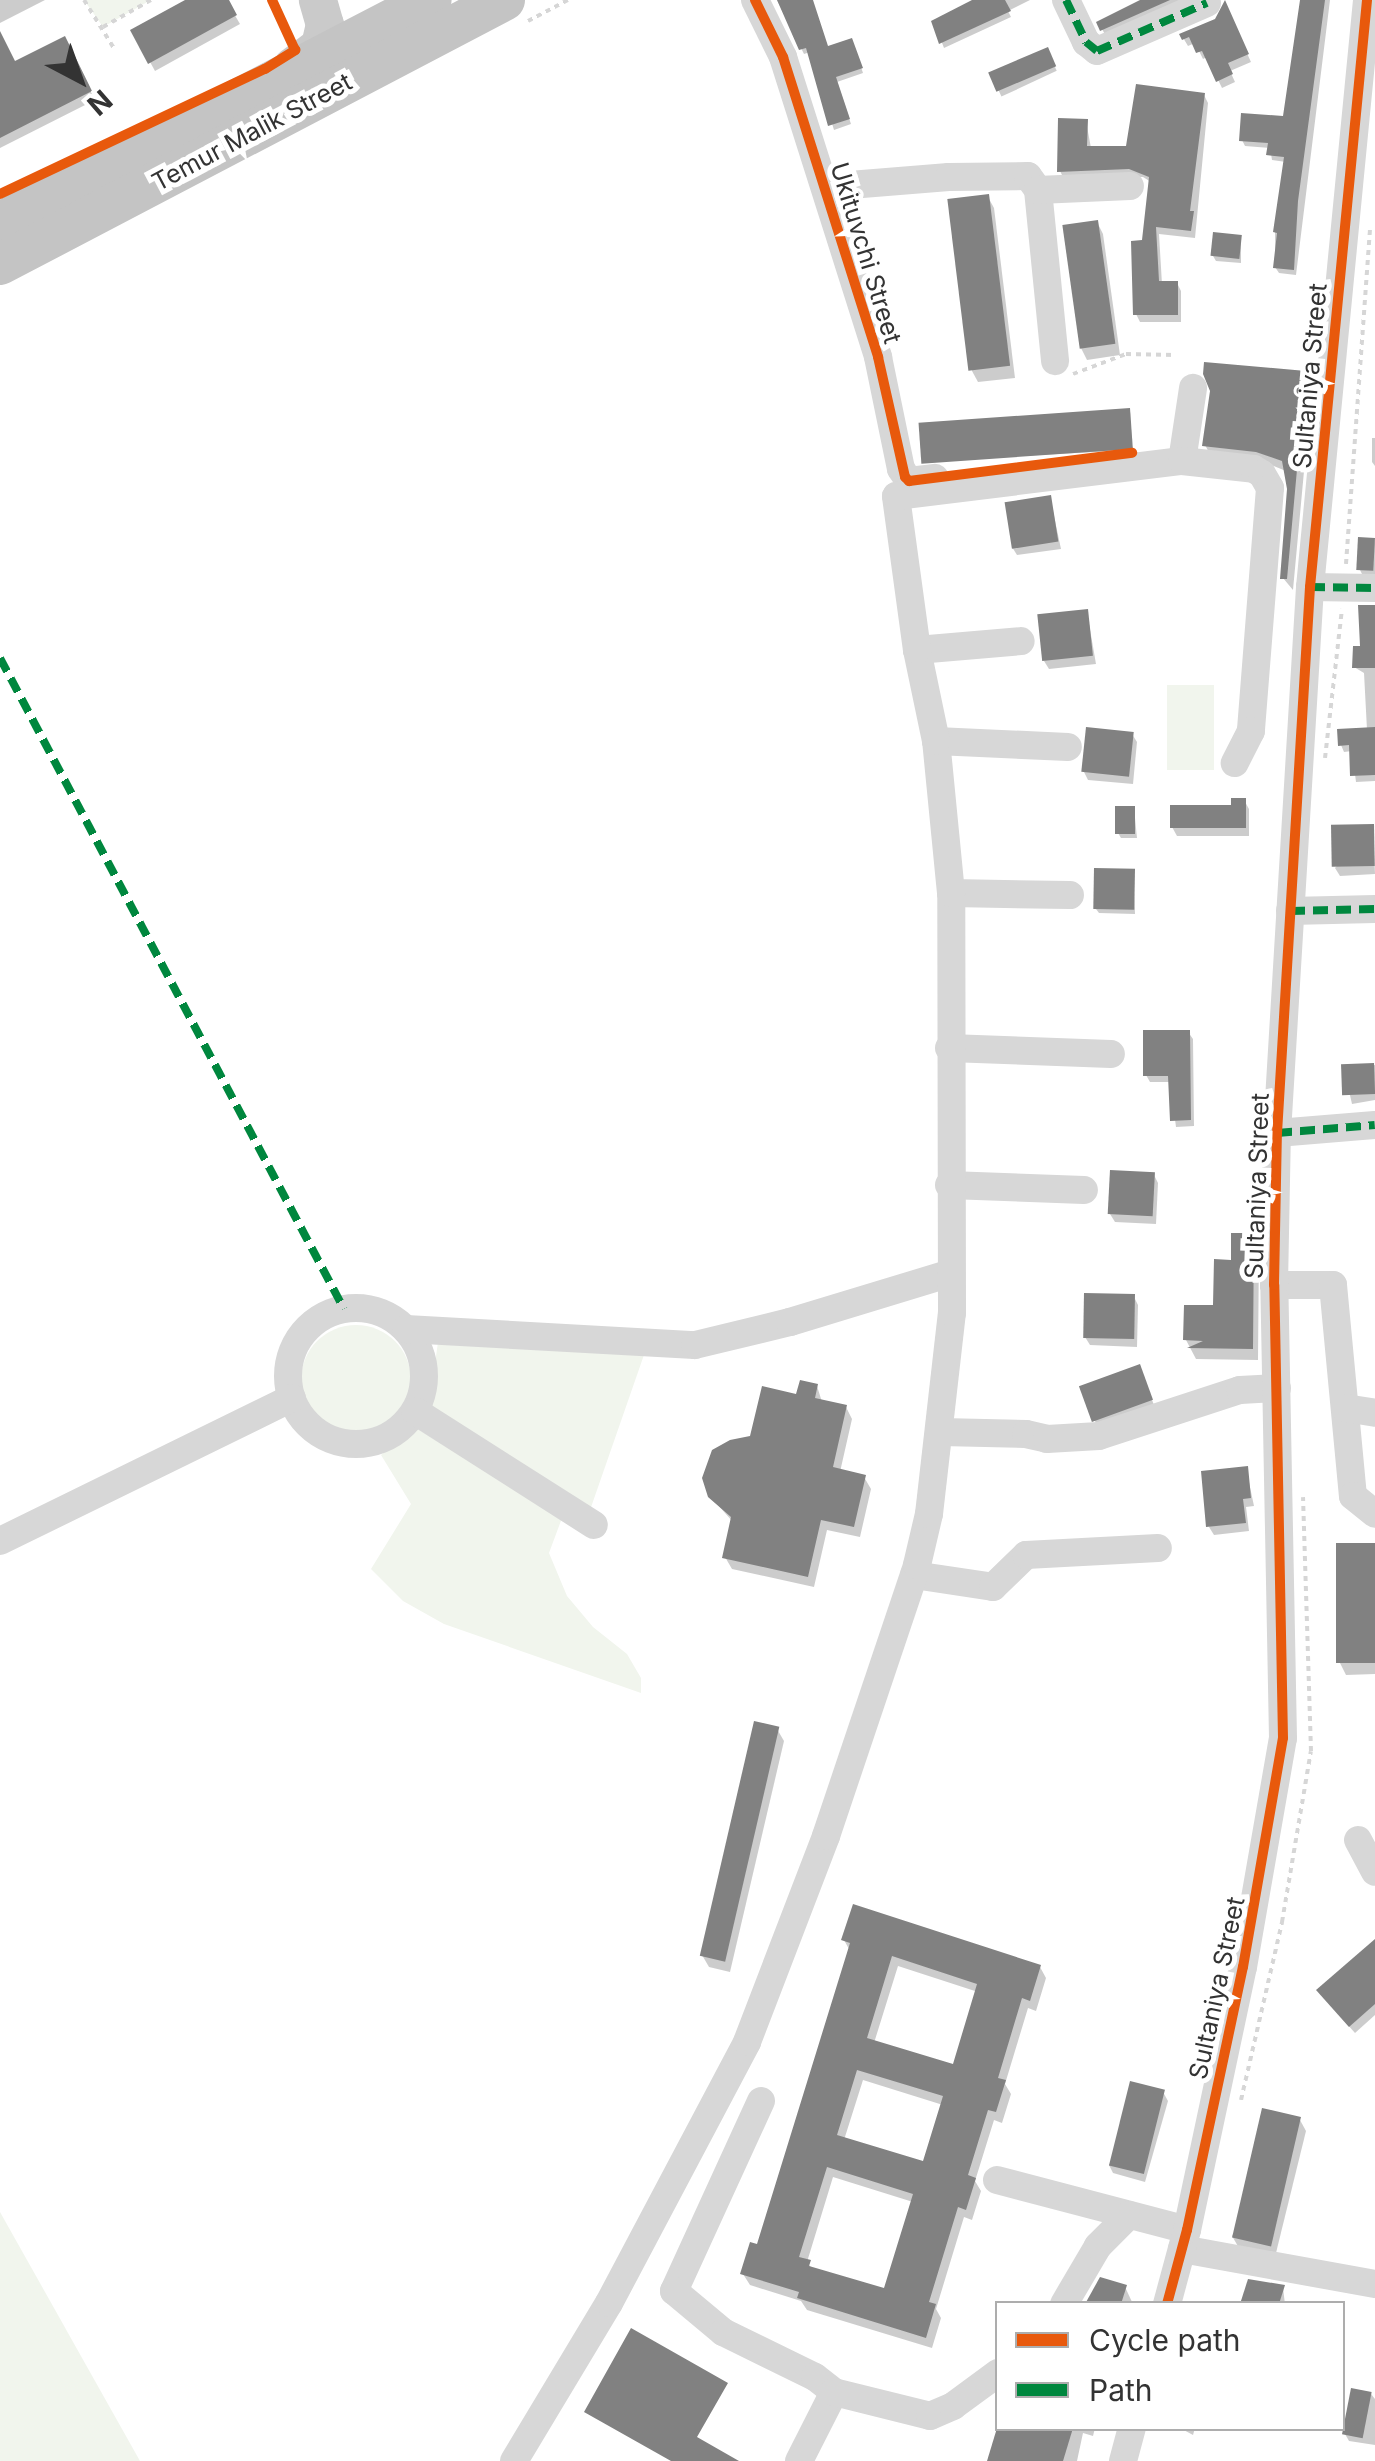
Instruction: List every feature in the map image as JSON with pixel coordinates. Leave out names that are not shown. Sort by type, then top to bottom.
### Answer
[{"type":"highway","name":"Temur Malik Street","points":[[0,264],[504,0]]},
{"type":"highway","name":"Temur Malik Street","points":[[0,223],[270,84],[404,4]]},
{"type":"main road","points":[[270,84],[320,46],[325,24],[318,0]]},
{"type":"street","name":"Ukituvchi Street","points":[[755,0],[783,56],[878,358],[905,478],[909,481],[1132,453]]},
{"type":"street","points":[[1066,0],[1086,42],[1096,51],[1207,2]]},
{"type":"street","name":"Sultаniya Street","points":[[1167,2301],[1184,2240],[1280,1767],[1285,1680],[1274,1286],[1277,1133],[1310,587],[1364,127],[1367,0]]},
{"type":"street","points":[[824,188],[949,177],[1028,176],[1038,190],[1055,361]]},
{"type":"street","points":[[1038,190],[1130,186]]},
{"type":"street","points":[[1182,461],[1193,388]]},
{"type":"street","points":[[514,2461],[609,2303],[747,2042],[826,1836],[914,1575],[942,1432],[951,1274],[951,893],[936,741],[917,650],[896,496],[1182,461],[1254,469],[1270,488],[1251,731],[1234,763]]},
{"type":"street","points":[[1310,587],[1375,588]]},
{"type":"street","points":[[917,650],[1020,641]]},
{"type":"street","points":[[936,741],[1068,747]]},
{"type":"street","points":[[951,893],[1070,895]]},
{"type":"street","points":[[1290,911],[1375,909]]},
{"type":"street","points":[[949,1048],[1111,1054]]},
{"type":"street","points":[[1277,1133],[1375,1125]]},
{"type":"street","points":[[949,1185],[1084,1190]]},
{"type":"street","points":[[406,1329],[695,1344],[790,1322],[951,1274]]},
{"type":"street","points":[[1274,1286],[1333,1284],[1354,1496],[1375,1514]]},
{"type":"street","points":[[366,1308],[388,1316],[406,1329],[424,1367],[423,1388],[415,1411],[384,1438],[362,1444],[339,1442],[310,1426],[292,1398],[288,1375],[292,1352],[304,1332],[322,1317],[344,1309],[366,1308]]},
{"type":"street","points":[[942,1432],[1026,1434],[1047,1440],[1099,1436],[1240,1390],[1277,1388]]},
{"type":"street","points":[[0,1540],[292,1398]]},
{"type":"street","points":[[1345,1408],[1375,1413]]},
{"type":"street","points":[[415,1411],[594,1525]]},
{"type":"street","points":[[914,1575],[993,1587],[1026,1555],[1158,1548]]},
{"type":"street","points":[[1358,1840],[1375,1872]]},
{"type":"street","points":[[761,2101],[674,2291],[723,2332],[815,2377],[834,2392],[930,2416],[952,2406],[995,2375]]},
{"type":"street","points":[[998,2180],[1129,2215],[1184,2240],[1375,2284]]},
{"type":"street","points":[[1066,2301],[1098,2246],[1129,2215]]},
{"type":"street","points":[[799,2461],[834,2392]]},
{"type":"street","points":[[1123,2461],[1131,2431]]},
{"type":"path","points":[[84,0],[115,50]]},
{"type":"path","points":[[103,27],[151,0]]},
{"type":"path","points":[[272,0],[276,6]]},
{"type":"path","points":[[1324,765],[1344,588],[1371,219]]},
{"type":"path","points":[[1055,361],[1056,374],[1081,374],[1126,354],[1175,355]]},
{"type":"path","points":[[1238,2108],[1282,1922],[1311,1750],[1304,1496]]},
{"type":"shaded area","points":[[84,0],[151,0],[103,27]]},
{"type":"shaded area","points":[[1167,685],[1214,685],[1214,770],[1167,770]]},
{"type":"shaded area","points":[[356,1325],[377,1330],[395,1341],[406,1359],[411,1380],[406,1401],[395,1419],[377,1430],[356,1435],[335,1430],[317,1419],[306,1401],[301,1380],[306,1359],[317,1341],[335,1330]]},
{"type":"shaded area","points":[[438,1342],[645,1352],[589,1513],[429,1407]]},
{"type":"shaded area","points":[[413,1426],[562,1518],[549,1553],[567,1596],[593,1627],[627,1654],[641,1678],[641,1693],[444,1624],[403,1601],[371,1569],[411,1504],[381,1455]]},
{"type":"shaded area","points":[[0,2212],[140,2461],[0,2461]]},
{"type":"building","points":[[185,0],[229,0],[237,15],[148,64],[130,30]]},
{"type":"building","points":[[777,0],[813,0],[828,46],[852,38],[863,68],[836,77],[850,119],[828,126],[806,48],[799,50]]},
{"type":"building","points":[[972,0],[1005,0],[1011,11],[939,44],[931,21]]},
{"type":"building","points":[[1140,0],[1170,0],[1100,31],[1096,22]]},
{"type":"building","points":[[1225,0],[1249,54],[1228,63],[1233,74],[1216,82],[1202,51],[1196,53],[1189,37],[1182,40],[1179,34],[1215,19]]},
{"type":"building","points":[[1300,0],[1325,0],[1298,201],[1294,270],[1273,268],[1277,233],[1273,232],[1284,157],[1266,155],[1268,143],[1239,141],[1241,113],[1283,116]]},
{"type":"building","points":[[0,31],[15,61],[65,36],[92,91],[0,138]]},
{"type":"building","points":[[1048,47],[1056,66],[996,92],[988,72]]},
{"type":"building","points":[[1136,84],[1205,93],[1190,211],[1194,211],[1191,231],[1156,227],[1159,281],[1178,281],[1178,315],[1133,315],[1131,241],[1142,240],[1149,177],[1129,169],[1057,172],[1058,118],[1088,119],[1087,146],[1126,146]]},
{"type":"building","points":[[989,194],[1010,366],[968,371],[947,199]]},
{"type":"building","points":[[1098,220],[1115,344],[1080,349],[1062,225]]},
{"type":"building","points":[[1213,232],[1242,235],[1239,259],[1210,256]]},
{"type":"building","points":[[1204,362],[1306,371],[1287,579],[1280,579],[1287,489],[1282,461],[1256,452],[1202,446],[1210,391],[1203,374]]},
{"type":"building","points":[[1130,408],[1133,449],[921,464],[919,423]]},
{"type":"building","points":[[1051,495],[1058,541],[1012,549],[1005,502]]},
{"type":"building","points":[[1358,537],[1375,538],[1373,571],[1356,570]]},
{"type":"building","points":[[1358,605],[1375,605],[1375,668],[1352,668],[1353,646],[1360,646]]},
{"type":"building","points":[[1088,609],[1093,656],[1042,661],[1037,614]]},
{"type":"building","points":[[1086,727],[1134,732],[1129,777],[1081,772]]},
{"type":"building","points":[[1375,727],[1375,775],[1350,776],[1349,745],[1338,746],[1337,729]]},
{"type":"building","points":[[1231,798],[1246,798],[1246,828],[1170,828],[1170,805],[1231,805]]},
{"type":"building","points":[[1115,806],[1135,806],[1135,834],[1115,834]]},
{"type":"building","points":[[1374,824],[1375,866],[1332,867],[1331,825]]},
{"type":"building","points":[[1094,868],[1135,869],[1134,910],[1093,909]]},
{"type":"building","points":[[1143,1030],[1190,1030],[1191,1120],[1170,1121],[1168,1076],[1143,1076]]},
{"type":"building","points":[[1374,1063],[1375,1094],[1342,1095],[1341,1064]]},
{"type":"building","points":[[1110,1170],[1155,1172],[1153,1216],[1108,1214]]},
{"type":"building","points":[[1231,1233],[1254,1233],[1253,1349],[1187,1348],[1203,1341],[1183,1340],[1184,1305],[1213,1305],[1214,1259],[1231,1260]]},
{"type":"building","points":[[1084,1293],[1135,1294],[1134,1339],[1083,1338]]},
{"type":"building","points":[[1140,1364],[1153,1400],[1092,1422],[1079,1386]]},
{"type":"building","points":[[800,1380],[818,1384],[815,1398],[847,1405],[833,1467],[866,1475],[854,1527],[821,1520],[808,1577],[722,1558],[731,1517],[708,1497],[702,1478],[712,1450],[730,1440],[750,1436],[762,1386],[796,1394]]},
{"type":"building","points":[[1248,1466],[1251,1498],[1243,1499],[1246,1523],[1206,1527],[1201,1471]]},
{"type":"building","points":[[1336,1543],[1375,1543],[1375,1663],[1336,1663]]},
{"type":"building","points":[[754,1721],[779,1727],[725,1962],[700,1956]]},
{"type":"building","points":[[853,1904],[1041,1965],[1030,2001],[1022,1998],[998,2078],[1006,2080],[996,2112],[988,2110],[968,2175],[976,2178],[966,2210],[958,2207],[929,2302],[936,2304],[926,2338],[797,2298],[799,2292],[740,2274],[750,2242],[757,2244],[850,1943],[841,1940]],"holes":[[[892,1956],[977,1984],[953,2064],[867,2038]],[[857,2070],[943,2096],[923,2161],[837,2135]],[[827,2167],[913,2194],[884,2288],[809,2266],[811,2260],[799,2257]]]},
{"type":"building","points":[[1375,1939],[1375,2004],[1349,2027],[1316,1990]]},
{"type":"building","points":[[1130,2081],[1165,2090],[1144,2174],[1109,2165]]},
{"type":"building","points":[[1262,2108],[1301,2117],[1271,2247],[1232,2238]]},
{"type":"building","points":[[1100,2277],[1127,2285],[1122,2301],[1087,2301]]},
{"type":"building","points":[[1248,2279],[1285,2285],[1280,2301],[1241,2301]]},
{"type":"building","points":[[631,2328],[728,2383],[697,2437],[739,2461],[671,2461],[584,2412]]},
{"type":"building","points":[[1351,2388],[1372,2392],[1363,2438],[1342,2434]]},
{"type":"building","points":[[996,2431],[1072,2431],[1063,2461],[987,2461]]},
{"type":"marked path","points":[[1066,0],[1086,42],[1097,51],[1207,3]]},
{"type":"marked path","points":[[1310,587],[1375,588]]},
{"type":"marked path","points":[[0,658],[344,1309]]},
{"type":"marked path","points":[[1290,911],[1375,909]]},
{"type":"marked path","points":[[1277,1133],[1375,1125]]},
{"type":"cycle path","points":[[0,194],[265,69],[295,50],[272,0]]},
{"type":"cycle path","points":[[755,0],[783,57],[878,357],[905,477],[909,481],[1132,453]]},
{"type":"cycle path","points":[[1168,2301],[1187,2230],[1243,1967],[1283,1738],[1274,1285],[1277,1133],[1310,587],[1367,0]]}]
